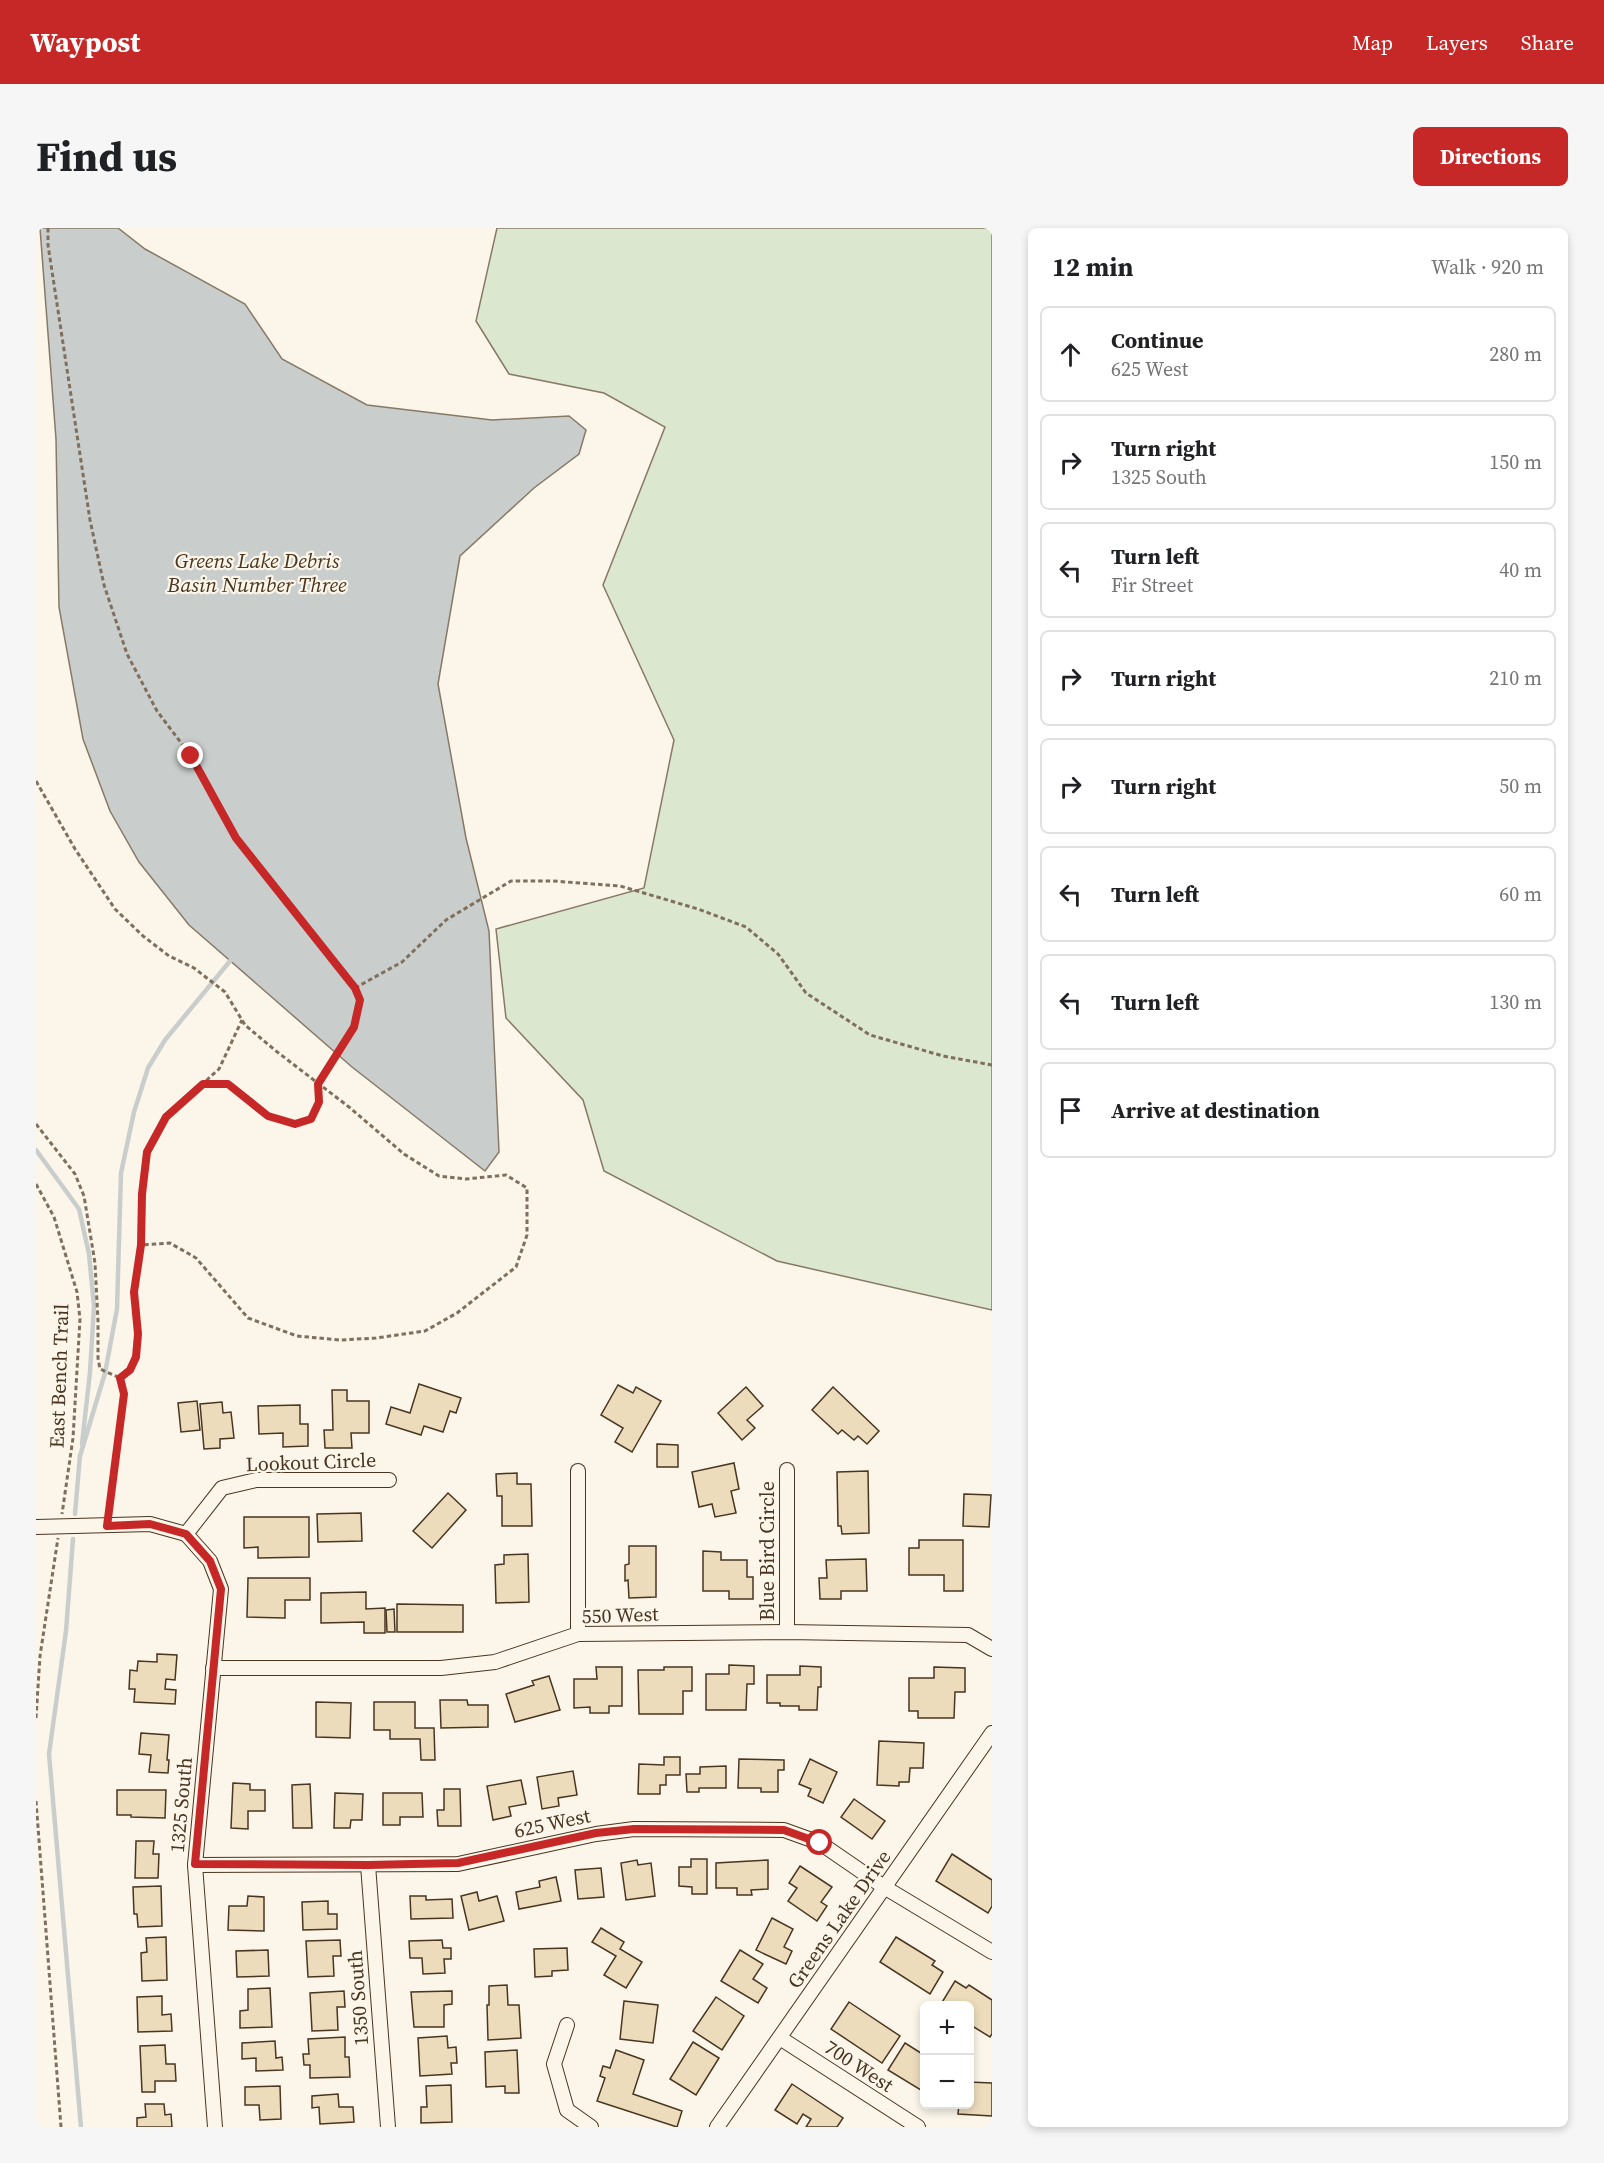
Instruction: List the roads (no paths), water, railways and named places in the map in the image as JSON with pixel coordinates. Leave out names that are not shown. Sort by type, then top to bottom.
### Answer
[{"type":"street","name":"Blue Bird Circle","points":[[787,1470],[787,1632]]},
{"type":"street","points":[[579,1471],[579,1634]]},
{"type":"street","name":"Lookout Circle","points":[[186,1534],[222,1488],[256,1479],[389,1479]]},
{"type":"street","points":[[36,1527],[150,1524],[186,1534]]},
{"type":"street","name":"1325 South","points":[[186,1534],[210,1561],[221,1589],[195,1864],[215,2127]]},
{"type":"street","name":"550 West","points":[[213,1668],[441,1668],[495,1662],[579,1634],[787,1632],[968,1635],[992,1649]]},
{"type":"street","name":"Greens Lake Drive","points":[[717,2127],[992,1733]]},
{"type":"street","name":"625 West","points":[[195,1864],[458,1863],[596,1833],[634,1829],[784,1830],[820,1843],[884,1887],[992,1952]]},
{"type":"street","name":"1350 South","points":[[368,1865],[388,2127]]},
{"type":"street","points":[[567,2025],[554,2064],[567,2110],[591,2127]]},
{"type":"street","name":"700 West","points":[[780,2038],[918,2127]]},
{"type":"water","name":"Greens Lake Debris Basin Number Three","points":[[40,228],[118,228],[145,249],[245,304],[282,359],[367,405],[492,420],[569,416],[586,430],[579,454],[534,488],[460,556],[438,684],[466,838],[489,931],[499,1152],[485,1171],[352,1067],[189,925],[139,862],[110,811],[83,739],[59,607],[56,439]]},
{"type":"waterway","points":[[80,1456],[105,1373],[117,1309],[121,1173],[134,1112],[148,1068],[165,1040],[230,961]]},
{"type":"waterway","points":[[36,1150],[79,1209],[89,1254],[94,1306],[82,1444]]},
{"type":"waterway","points":[[75,1514],[80,1455]]},
{"type":"waterway","points":[[73,1539],[66,1631],[49,1754],[81,2127]]}]
